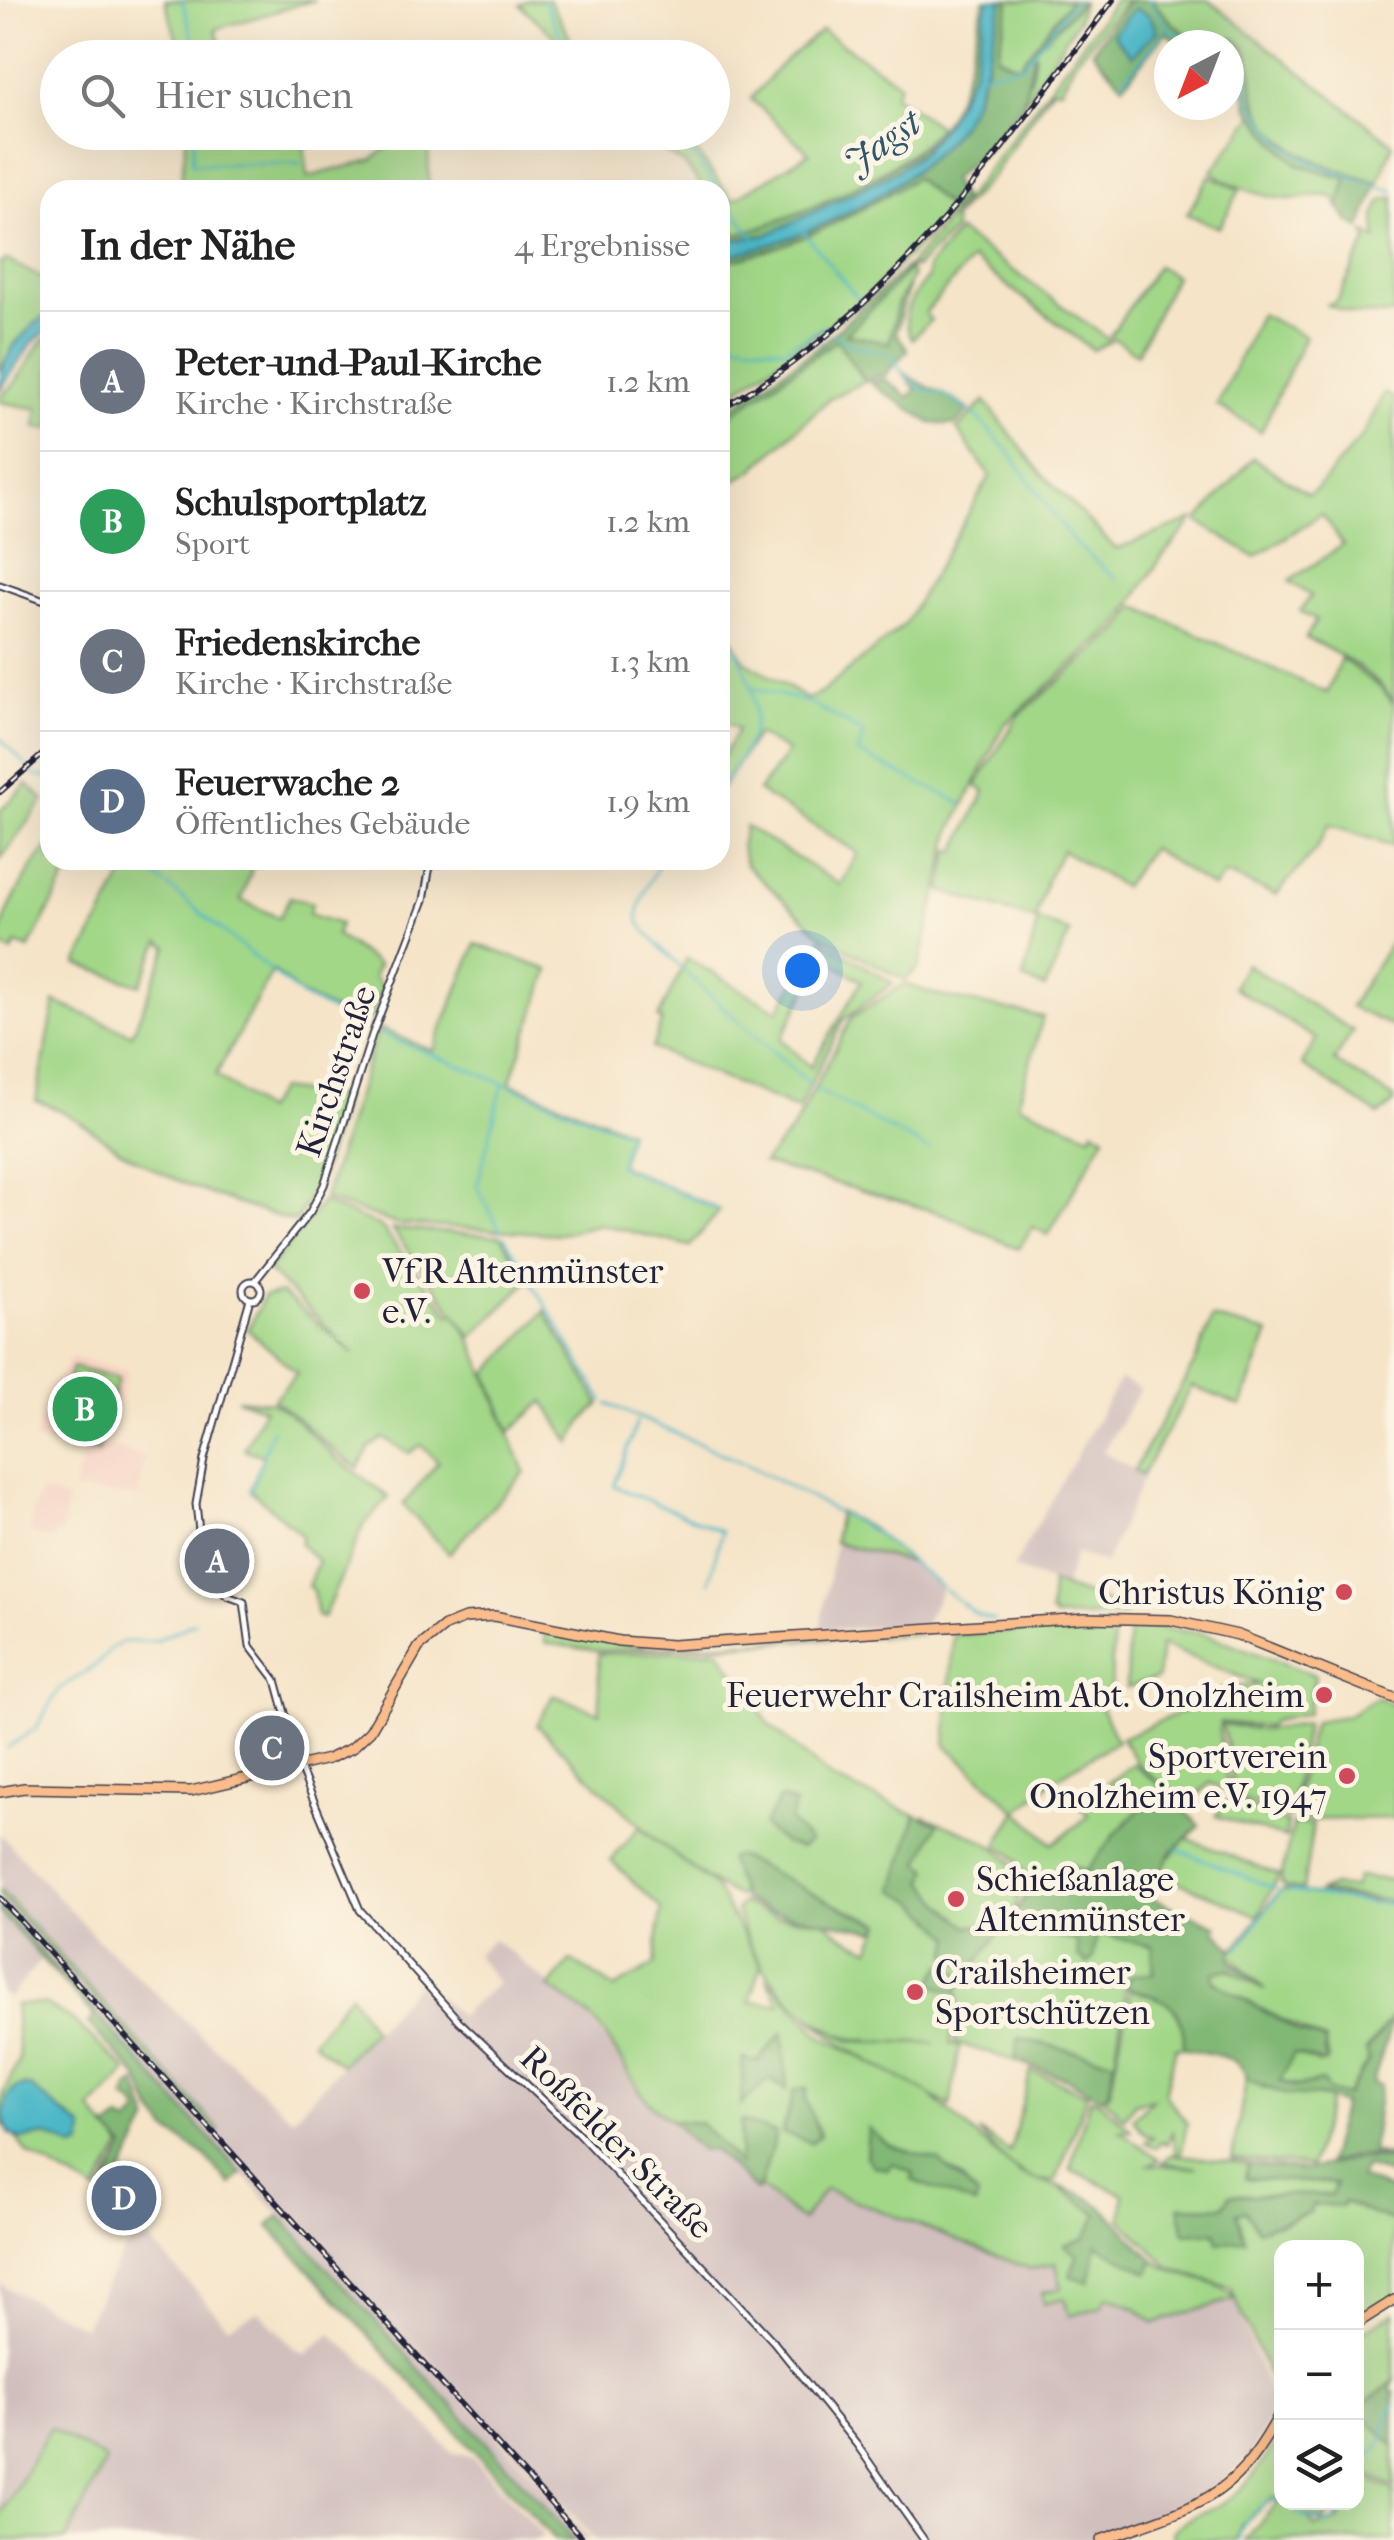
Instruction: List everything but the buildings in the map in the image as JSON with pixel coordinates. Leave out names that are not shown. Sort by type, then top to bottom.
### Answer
[{"type":"main road","points":[[0,1792],[24,1788],[180,1792],[300,1768],[344,1752],[363,1738],[382,1715],[411,1656],[427,1639],[454,1622],[494,1616],[603,1638],[672,1645],[1133,1617],[1194,1623],[1262,1644],[1394,1698]]},
{"type":"main road","points":[[1364,2319],[1394,2300]]},
{"type":"main road","points":[[1101,2540],[1216,2495],[1256,2456],[1276,2420]]},
{"type":"street","points":[[0,585],[40,599]]},
{"type":"street","name":"Kirchstraße","points":[[250,1299],[243,1287],[255,1281],[310,1212],[324,1185],[372,1035],[424,900],[429,870]]},
{"type":"street","name":"Kirchstraße","points":[[255,1281],[261,1291],[250,1299],[198,1489],[201,1566],[212,1585],[244,1602],[250,1646],[276,1680],[300,1768]]},
{"type":"street","name":"Roßfelder Straße","points":[[300,1768],[350,1890],[368,1920],[459,2021],[578,2134],[767,2334],[857,2445],[924,2540]]},
{"type":"shaded area","points":[[71,1357],[128,1371],[106,1445],[145,1457],[138,1497],[73,1491],[83,1454],[34,1441],[49,1392]]},
{"type":"shaded area","points":[[1120,1379],[1140,1389],[1103,1451],[1144,1476],[1105,1563],[1075,1553],[1064,1588],[1013,1568]]},
{"type":"shaded area","points":[[41,1492],[67,1500],[62,1533],[55,1532],[54,1541],[30,1533],[33,1507]]},
{"type":"shaded area","points":[[835,1543],[912,1563],[942,1588],[924,1626],[820,1629]]},
{"type":"shaded area","points":[[0,1834],[95,1937],[292,2119],[418,1983],[432,2000],[438,1995],[459,2016],[498,1983],[476,1955],[493,1939],[584,2012],[631,2073],[633,2084],[700,2152],[713,2150],[756,2191],[760,2187],[801,2221],[826,2190],[1029,2270],[1056,2263],[1061,2288],[1044,2293],[1106,2296],[1136,2308],[1155,2324],[1236,2300],[1262,2378],[1274,2400],[1274,2411],[1250,2455],[1223,2482],[1188,2505],[1086,2540],[595,2540],[354,2275],[590,2540],[575,2540],[0,1907],[0,1896],[216,2133],[218,2130],[0,1890]]},
{"type":"shaded area","points":[[0,1913],[41,1959],[10,1997],[0,1994]]},
{"type":"shaded area","points":[[140,2230],[228,2326],[259,2311],[294,2348],[306,2354],[331,2334],[385,2380],[452,2453],[472,2457],[543,2535],[537,2540],[66,2540],[106,2460],[50,2429],[0,2516],[0,2284],[84,2327],[119,2258]]},
{"type":"green space","points":[[165,0],[315,0],[216,29],[219,40],[177,40]]},
{"type":"green space","points":[[528,0],[549,0],[571,40],[558,40],[520,5]]},
{"type":"green space","points":[[984,0],[988,0],[973,72],[946,122],[922,153],[897,171],[767,235],[730,241],[730,236],[767,225],[860,185],[912,155],[928,142],[950,111],[970,56]]},
{"type":"green space","points":[[1003,0],[1010,0],[997,56],[1019,66],[1070,0],[1082,2],[1036,47],[1023,104],[990,146],[951,180],[962,198],[952,211],[915,178],[821,230],[730,261],[730,255],[826,223],[898,183],[954,133],[972,105]]},
{"type":"green space","points":[[1010,0],[1070,0],[1019,66],[997,56]]},
{"type":"green space","points":[[1115,0],[1127,0],[1075,61],[1061,89],[1052,88],[992,176],[953,218],[954,230],[915,268],[910,264],[954,214]]},
{"type":"green space","points":[[1130,0],[1152,0],[1181,30],[1154,30],[1154,48],[1123,85],[1092,51]]},
{"type":"green space","points":[[1152,0],[1208,0],[1393,144],[1378,183],[1307,156],[1277,135],[1257,103],[1244,53],[1244,30],[1177,28]]},
{"type":"green space","points":[[1082,2],[1078,20],[1023,104],[1036,47]]},
{"type":"green space","points":[[822,30],[900,84],[894,95],[939,126],[900,161],[871,178],[805,210],[730,236],[730,196],[733,200],[809,153],[751,99],[780,65]]},
{"type":"green space","points":[[1244,48],[1250,60],[1257,103],[1277,135],[1307,156],[1378,183],[1361,228],[1348,221],[1339,206],[1347,179],[1298,165],[1248,107]]},
{"type":"green space","points":[[1254,115],[1294,156],[1319,171],[1347,179],[1339,206],[1335,198],[1324,196],[1285,199],[1263,195],[1212,171]]},
{"type":"green space","points":[[185,150],[305,150],[308,177],[372,160],[384,150],[428,150],[429,180],[181,180]]},
{"type":"green space","points":[[662,150],[695,150],[718,180],[697,180],[685,165]]},
{"type":"green space","points":[[1210,175],[1240,190],[1219,228],[1187,214]]},
{"type":"green space","points":[[915,178],[952,211],[861,303],[730,395],[730,261],[821,229]]},
{"type":"green space","points":[[1394,197],[1394,315],[1352,314],[1327,305],[1337,301],[1368,238],[1364,232],[1377,239],[1375,216],[1382,200]]},
{"type":"green space","points":[[958,231],[1111,341],[1093,350],[972,259],[925,313],[931,320],[912,339],[906,322],[909,306],[928,277],[927,268]]},
{"type":"green space","points":[[7,260],[40,277],[40,321],[15,343],[0,370],[0,262]]},
{"type":"green space","points":[[1157,266],[1175,276],[1137,354],[1110,336]]},
{"type":"green space","points":[[910,268],[846,334],[889,343],[898,303],[909,284],[896,333],[908,350],[885,375],[864,381],[837,340],[730,415],[730,407],[818,347]]},
{"type":"green space","points":[[910,269],[912,277],[898,303],[889,343],[846,335]]},
{"type":"green space","points":[[1260,314],[1305,336],[1261,432],[1217,405]]},
{"type":"green space","points":[[837,339],[864,381],[829,399],[752,471],[730,483],[730,415]]},
{"type":"green space","points":[[40,346],[40,428],[35,427],[39,409],[0,402],[0,396],[14,383]]},
{"type":"green space","points":[[901,370],[969,410],[955,425],[931,423],[870,383],[885,379],[908,397],[916,390]]},
{"type":"green space","points":[[1384,393],[1394,398],[1394,701],[1365,672],[1306,638],[1316,620],[1300,611],[1311,596],[1289,581],[1343,545],[1322,514],[1255,557],[1197,521],[1253,458],[1308,494],[1317,489],[1363,435]]},
{"type":"green space","points":[[985,401],[1040,472],[1116,549],[1194,519],[1161,558],[1119,623],[1004,725],[952,829],[919,967],[905,980],[821,935],[746,865],[741,847],[745,826],[841,885],[858,853],[758,791],[788,752],[757,734],[730,776],[730,744],[738,729],[730,725],[730,634],[745,661],[807,699],[821,693],[904,625],[990,476],[957,429]]},
{"type":"green space","points":[[1135,606],[1327,693],[1341,658],[1382,689],[1394,705],[1394,846],[1329,825],[1317,848],[1276,895],[1226,874],[1213,888],[1151,848],[1123,887],[1062,850],[1047,879],[1035,920],[941,891],[950,850],[956,851],[985,791],[976,786],[1018,716],[1121,628]]},
{"type":"green space","points":[[27,784],[40,796],[40,805],[0,860],[0,811]]},
{"type":"green space","points":[[40,858],[40,870],[70,870],[29,949],[16,944],[12,952],[0,945],[1,933],[25,878]]},
{"type":"green space","points":[[126,870],[252,870],[241,900],[279,918],[290,897],[312,903],[309,914],[340,924],[336,935],[378,965],[373,976],[382,987],[371,1018],[362,1024],[301,995],[273,970],[216,1075],[264,1111],[279,1089],[345,1097],[321,1175],[296,1222],[231,1202],[171,1177],[130,1156],[74,1118],[36,1101],[55,1002],[132,1034],[168,947],[160,942],[140,985],[77,964]]},
{"type":"green space","points":[[1038,920],[1070,932],[1045,988],[1023,979]]},
{"type":"green space","points":[[1394,937],[1394,1027],[1350,1007]]},
{"type":"green space","points":[[821,939],[893,983],[843,1020],[798,1110],[652,1048],[662,1020],[658,1018],[687,958],[778,1011]],"holes":[[[824,958],[862,981],[811,1067],[781,1039]]]},
{"type":"green space","points":[[476,944],[549,970],[510,1083],[629,1131],[620,1165],[720,1210],[690,1246],[600,1224],[560,1234],[396,1224],[324,1199],[378,1028],[433,1051]]},
{"type":"green space","points":[[1246,964],[1353,1031],[1334,1061],[1394,1098],[1394,1103],[1379,1115],[1302,1065],[1316,1039],[1233,987]]},
{"type":"green space","points":[[904,984],[940,996],[1043,1017],[1018,1104],[1090,1135],[1094,1129],[1105,1136],[1048,1235],[1033,1227],[1018,1249],[944,1214],[763,1163],[794,1127],[852,1017]]},
{"type":"green space","points":[[322,1202],[381,1227],[450,1315],[454,1312],[473,1344],[525,1472],[449,1553],[403,1505],[438,1462],[421,1445],[409,1453],[383,1438],[369,1448],[358,1468],[273,1400],[297,1373],[248,1330],[264,1296],[281,1293],[354,1353],[268,1271]]},
{"type":"green space","points":[[392,1229],[501,1236],[528,1281],[472,1337]]},
{"type":"green space","points":[[545,1311],[600,1404],[581,1423],[571,1443],[544,1401],[510,1432],[487,1373]]},
{"type":"green space","points":[[1212,1318],[1269,1333],[1241,1406],[1192,1386],[1142,1475],[1134,1470],[1196,1360]]},
{"type":"green space","points":[[72,1367],[118,1379],[98,1452],[52,1440]]},
{"type":"green space","points":[[237,1399],[270,1402],[289,1413],[336,1458],[389,1497],[364,1525],[323,1618],[317,1616],[313,1590],[308,1586],[318,1561],[300,1544],[302,1535],[250,1490],[263,1456],[244,1449],[264,1409]]},
{"type":"green space","points":[[839,1512],[870,1528],[912,1563],[834,1542]]},
{"type":"green space","points":[[1052,1583],[1125,1609],[1125,1615],[1055,1618],[1050,1613]]},
{"type":"green space","points":[[1129,1625],[1202,1633],[1315,1675],[1307,1714],[1273,1721],[1268,1727],[1220,1722],[1226,1791],[1210,1783],[1187,1806],[1139,1766],[1121,1738],[1220,1695],[1221,1689],[1258,1684],[1161,1645],[1157,1679],[1126,1688]]},
{"type":"green space","points":[[1113,1626],[1111,1691],[1095,1695],[1117,1741],[1053,1780],[1018,1811],[1052,1844],[1089,1816],[1079,1805],[1133,1764],[1162,1787],[1117,1832],[1085,1872],[1045,1882],[1037,1876],[1032,1881],[1011,1854],[997,1845],[1017,1811],[946,1745],[953,1635]]},
{"type":"green space","points":[[545,1631],[646,1647],[923,1634],[597,1651],[545,1643]]},
{"type":"green space","points":[[719,1650],[769,1724],[833,1780],[916,1815],[894,1890],[924,1816],[981,1840],[1011,1862],[1018,1877],[1019,1896],[1010,1919],[1035,1932],[1077,1941],[1078,1956],[1097,1933],[1152,1946],[1154,1973],[1127,1979],[1115,2061],[1019,2038],[1016,2061],[955,2043],[959,1992],[950,2044],[960,2046],[950,2106],[847,2048],[778,1987],[753,1949],[736,1910],[742,1903],[775,1916],[825,1921],[841,1935],[870,1949],[882,1923],[807,1894],[786,1880],[741,1888],[739,1897],[714,1884],[634,1819],[537,1725],[553,1695],[600,1713],[598,1654]],"holes":[[[832,2030],[869,2041],[935,2043],[851,2041]]]},
{"type":"green space","name":"Sportverein Onolzheim e.V. 1947","points":[[1377,1697],[1394,1706],[1394,1818],[1298,1820],[1293,1805],[1314,1721],[1347,1716]]},
{"type":"green space","points":[[1222,1724],[1264,1730],[1306,1724],[1289,1818],[1230,1795],[1232,1771]]},
{"type":"green space","points":[[1162,1787],[1200,1826],[1172,1851],[1146,1896],[1217,1926],[1215,1931],[1233,1948],[1231,1961],[1266,1990],[1228,1969],[1213,1973],[1214,1981],[1299,2032],[1325,2041],[1326,2063],[1294,2054],[1280,2081],[1294,2087],[1322,2081],[1329,2091],[1346,2096],[1369,2060],[1366,2051],[1394,2015],[1373,2083],[1380,2085],[1372,2152],[1394,2157],[1361,2155],[1328,2163],[1343,2104],[1326,2097],[1287,2095],[1248,2080],[1244,2070],[1229,2059],[1184,2047],[1176,2011],[1151,1995],[1125,1987],[1131,1975],[1154,1973],[1152,1946],[1097,1933],[1093,1959],[1087,1964],[1078,1956],[1077,1941],[1035,1932],[1011,1920],[1037,1876],[1045,1881],[1070,1864],[1085,1872],[1117,1832]]},
{"type":"green space","points":[[780,1798],[795,1804],[790,1821],[809,1841],[801,1848],[785,1844],[763,1826]]},
{"type":"green space","points":[[1233,1800],[1287,1823],[1286,1838],[1216,1816],[1225,1802]]},
{"type":"green space","points":[[916,1815],[938,1823],[920,1863],[929,1869],[924,1880],[943,1905],[968,1926],[1004,1925],[956,1993],[931,1984],[943,1964],[966,1975],[970,1969],[948,1956],[952,1937],[917,1903],[894,1890]]},
{"type":"green space","points":[[1293,1824],[1313,1824],[1303,1890],[1286,1888],[1280,1883]]},
{"type":"green space","points":[[639,1827],[715,1887],[761,1966],[750,2002],[780,2004],[766,1977],[821,2036],[928,2093],[1019,2174],[1059,2187],[1098,2214],[1090,2233],[1076,2245],[1078,2256],[1096,2243],[1149,2272],[1154,2260],[1219,2286],[1235,2299],[1154,2323],[1136,2308],[1107,2296],[1101,2307],[1069,2316],[1064,2298],[1044,2303],[1042,2293],[1061,2288],[1056,2263],[1030,2269],[825,2189],[802,2221],[760,2187],[776,2133],[741,2121],[739,2165],[700,2123],[672,2120],[657,2110],[599,2027],[549,1987],[571,1960],[615,1988],[655,1964],[661,1908],[611,1861]],"holes":[[[782,2034],[778,2086],[769,2078],[741,2104],[744,2059],[758,2062]],[[869,2130],[881,2141],[958,2176],[969,2188],[975,2204],[912,2180],[914,2174],[892,2163]]]},
{"type":"green space","points":[[1186,1838],[1279,1875],[1258,1916],[1157,1873]]},
{"type":"green space","points":[[736,1856],[881,1923],[877,1931],[770,1911],[744,1900],[728,1858]]},
{"type":"green space","points":[[1357,1877],[1394,1880],[1392,1901],[1318,1892],[1334,1886],[1353,1888]]},
{"type":"green space","points":[[0,1890],[219,2130],[216,2133],[0,1896]]},
{"type":"green space","points":[[1280,1890],[1394,1904],[1394,2015],[1366,2050],[1369,2059],[1346,2097],[1279,2081],[1294,2053],[1319,2064],[1329,2059],[1325,2042],[1225,1990],[1213,1978],[1213,1973],[1228,1969],[1264,1988],[1230,1955]]},
{"type":"green space","points":[[0,1907],[242,2174],[231,2185],[204,2155],[167,2130],[153,2113],[138,2077],[88,2024],[94,2016],[0,1913]]},
{"type":"green space","points":[[1130,1989],[1166,2001],[1184,2020],[1184,2047],[1176,2047],[1165,2094],[1187,2123],[1181,2154],[1176,2153],[1172,2132],[1167,2144],[1161,2142],[1156,2148],[1145,2142],[1153,2137],[1145,2134],[1133,2119],[1153,2098],[1135,2103],[1124,2118],[1104,2099],[1110,2093]]},
{"type":"green space","points":[[350,1994],[373,2030],[341,2065],[312,2041]]},
{"type":"green space","points":[[44,2004],[71,2019],[127,2071],[91,2109],[122,2147],[96,2192],[29,2154],[14,2136],[20,2139],[46,2135],[74,2148],[71,2118],[23,2085],[10,2131],[0,2120],[0,2100],[19,2059],[15,2005]]},
{"type":"green space","points":[[783,2032],[787,2090],[769,2079],[741,2105],[743,2059],[758,2062]]},
{"type":"green space","points":[[1018,2038],[1115,2061],[1109,2091],[1100,2098],[1070,2080],[1016,2061]]},
{"type":"green space","points":[[1031,2070],[1087,2094],[1056,2181],[1021,2173],[978,2131],[1010,2152]]},
{"type":"green space","points":[[1247,2076],[1263,2088],[1330,2099],[1311,2166],[1232,2159]]},
{"type":"green space","points":[[136,2083],[149,2121],[104,2208],[99,2196],[125,2148],[106,2129],[121,2120],[128,2124],[139,2114],[136,2105],[125,2098],[128,2088]]},
{"type":"green space","points":[[795,2089],[807,2089],[805,2099],[820,2135],[811,2143],[782,2133]]},
{"type":"green space","points":[[1090,2098],[1099,2101],[1131,2130],[1120,2131],[1159,2159],[1150,2164],[1197,2168],[1162,2162],[1173,2154],[1248,2164],[1246,2178],[1336,2183],[1331,2195],[1230,2195],[1223,2207],[1180,2206],[1185,2233],[1217,2232],[1218,2242],[1245,2239],[1236,2214],[1244,2211],[1278,2225],[1309,2212],[1312,2204],[1341,2206],[1342,2202],[1394,2222],[1394,2298],[1364,2316],[1364,2240],[1274,2240],[1274,2379],[1270,2379],[1231,2288],[1170,2268],[1121,2219],[1124,2194],[1070,2169]]},
{"type":"green space","points":[[671,2120],[700,2123],[739,2164],[741,2121],[776,2133],[760,2187],[756,2191],[713,2149],[701,2151]]},
{"type":"green space","points":[[868,2128],[888,2145],[939,2161],[978,2196],[975,2205],[912,2180],[914,2174],[892,2163],[888,2169],[873,2166],[866,2156]]},
{"type":"green space","points":[[1363,2158],[1394,2160],[1394,2176],[1365,2166],[1360,2178],[1394,2191],[1394,2222],[1343,2202],[1342,2206],[1312,2204],[1310,2212],[1258,2230],[1245,2211],[1237,2213],[1245,2240],[1218,2243],[1216,2232],[1185,2234],[1179,2206],[1223,2207],[1230,2195],[1331,2195],[1336,2184],[1245,2178],[1248,2164],[1304,2170]]},
{"type":"green space","points":[[1059,2187],[1088,2198],[1111,2216],[1154,2260],[1149,2273],[1097,2244],[1089,2282],[1070,2276],[1077,2256],[1065,2245],[1085,2238],[1098,2214]]},
{"type":"green space","points":[[280,2216],[575,2540],[555,2540],[269,2226]]},
{"type":"green space","points":[[1394,2313],[1394,2381],[1364,2405],[1364,2330]]},
{"type":"green space","points":[[1394,2381],[1390,2391],[1394,2392],[1393,2445],[1364,2418],[1364,2404]]},
{"type":"green space","points":[[1364,2416],[1394,2444],[1394,2487],[1364,2472]]},
{"type":"green space","points":[[50,2428],[106,2460],[66,2540],[0,2540],[0,2516]]},
{"type":"green space","points":[[1274,2445],[1274,2498],[1241,2525],[1237,2540],[1175,2540],[1172,2533],[1176,2527],[1235,2494]]},
{"type":"green space","points":[[1364,2476],[1394,2491],[1394,2540],[1245,2540],[1274,2507],[1274,2510],[1330,2510],[1324,2521],[1307,2516],[1315,2527],[1339,2520],[1339,2510],[1364,2510]]},
{"type":"water","points":[[988,0],[1003,0],[972,104],[954,132],[929,159],[898,183],[825,223],[730,255],[730,241],[767,235],[897,171],[922,153],[946,122],[973,72]]},
{"type":"water","points":[[1134,8],[1150,16],[1157,30],[1132,56],[1113,34]]},
{"type":"water","points":[[40,320],[40,336],[0,390],[8,355]]},
{"type":"water","points":[[29,2086],[84,2129],[82,2145],[74,2148],[46,2135],[20,2139],[10,2134],[5,2103],[17,2087]]},
{"type":"waterway","points":[[182,0],[194,40]]},
{"type":"waterway","points":[[544,0],[566,40]]},
{"type":"waterway","points":[[980,74],[1023,65],[1075,0]]},
{"type":"waterway","points":[[1148,0],[1170,30]]},
{"type":"waterway","points":[[1122,82],[1154,44]]},
{"type":"waterway","points":[[1244,62],[1254,106],[1286,146],[1330,170],[1394,191]]},
{"type":"waterway","points":[[193,150],[192,164],[300,164]]},
{"type":"waterway","points":[[689,150],[712,180]]},
{"type":"waterway","points":[[730,205],[756,240]]},
{"type":"waterway","points":[[802,230],[858,299]]},
{"type":"waterway","points":[[730,341],[784,349],[823,326],[827,329]]},
{"type":"waterway","points":[[834,334],[857,347],[883,352]]},
{"type":"waterway","points":[[891,354],[901,371],[924,390],[944,394],[977,417],[1009,452],[1074,543],[1116,578]]},
{"type":"waterway","points":[[730,638],[748,677],[755,709],[750,740],[730,774]]},
{"type":"waterway","points":[[751,688],[809,702],[863,733],[858,753],[961,803]]},
{"type":"waterway","points":[[0,738],[26,765]]},
{"type":"waterway","points":[[31,771],[34,774]]},
{"type":"waterway","points":[[36,776],[40,776]]},
{"type":"waterway","points":[[146,870],[164,883]]},
{"type":"waterway","points":[[656,870],[639,911],[644,929],[686,973],[810,1084]]},
{"type":"waterway","points":[[168,886],[303,997],[367,1028]]},
{"type":"waterway","points":[[379,1033],[503,1083],[477,1186],[501,1232]]},
{"type":"waterway","points":[[505,1084],[625,1132]]},
{"type":"waterway","points":[[815,1089],[929,1150]]},
{"type":"waterway","points":[[628,1133],[619,1166],[718,1210]]},
{"type":"waterway","points":[[504,1236],[603,1401]]},
{"type":"waterway","points":[[608,1404],[741,1462]]},
{"type":"waterway","points":[[637,1422],[614,1486],[722,1531],[709,1582]]},
{"type":"waterway","points":[[250,1492],[272,1430]]},
{"type":"waterway","points":[[744,1463],[837,1512]]},
{"type":"waterway","points":[[840,1513],[877,1534],[941,1587]]},
{"type":"waterway","points":[[945,1590],[977,1615],[993,1620]]},
{"type":"waterway","points":[[7,1748],[36,1728],[59,1689],[99,1663],[111,1648],[123,1642],[155,1641],[195,1622]]},
{"type":"waterway","points":[[1177,1849],[1275,1889]]},
{"type":"waterway","points":[[1238,1949],[1281,1890]]},
{"type":"waterway","points":[[1287,1891],[1373,1904]]},
{"type":"waterway","points":[[1378,1903],[1394,1904]]},
{"type":"waterway","points":[[1364,2459],[1379,2446],[1394,2404]]},
{"type":"waterway","points":[[1239,2540],[1253,2513],[1274,2500]]},
{"type":"waterway","points":[[1296,2510],[1329,2525],[1337,2518],[1336,2510]]},
{"type":"railway","points":[[730,403],[781,371],[837,327],[889,278],[983,171],[1113,0]]},
{"type":"railway","points":[[0,792],[40,757]]},
{"type":"railway","points":[[0,1898],[584,2540]]},
{"type":"place","name":"VfR Altenmünster e.V.","points":[[362,1291]]},
{"type":"place","name":"Schulsportplatz","points":[[85,1409]]},
{"type":"place","name":"Peter-und-Paul-Kirche","points":[[217,1561]]},
{"type":"place","name":"Christus König","points":[[1344,1592]]},
{"type":"place","name":"Feuerwehr Crailsheim Abt. Onolzheim","points":[[1324,1695]]},
{"type":"place","name":"Friedenskirche","points":[[272,1748]]},
{"type":"place","name":"Sportverein Onolzheim e.V. 1947","points":[[1347,1776]]},
{"type":"place","name":"Schießanlage Altenmünster","points":[[956,1899]]},
{"type":"place","name":"Crailsheimer Sportschützen","points":[[915,1992]]},
{"type":"place","name":"Feuerwache 2","points":[[124,2198]]},
{"type":"water label","name":"Jagst","points":[[882,142]]}]
